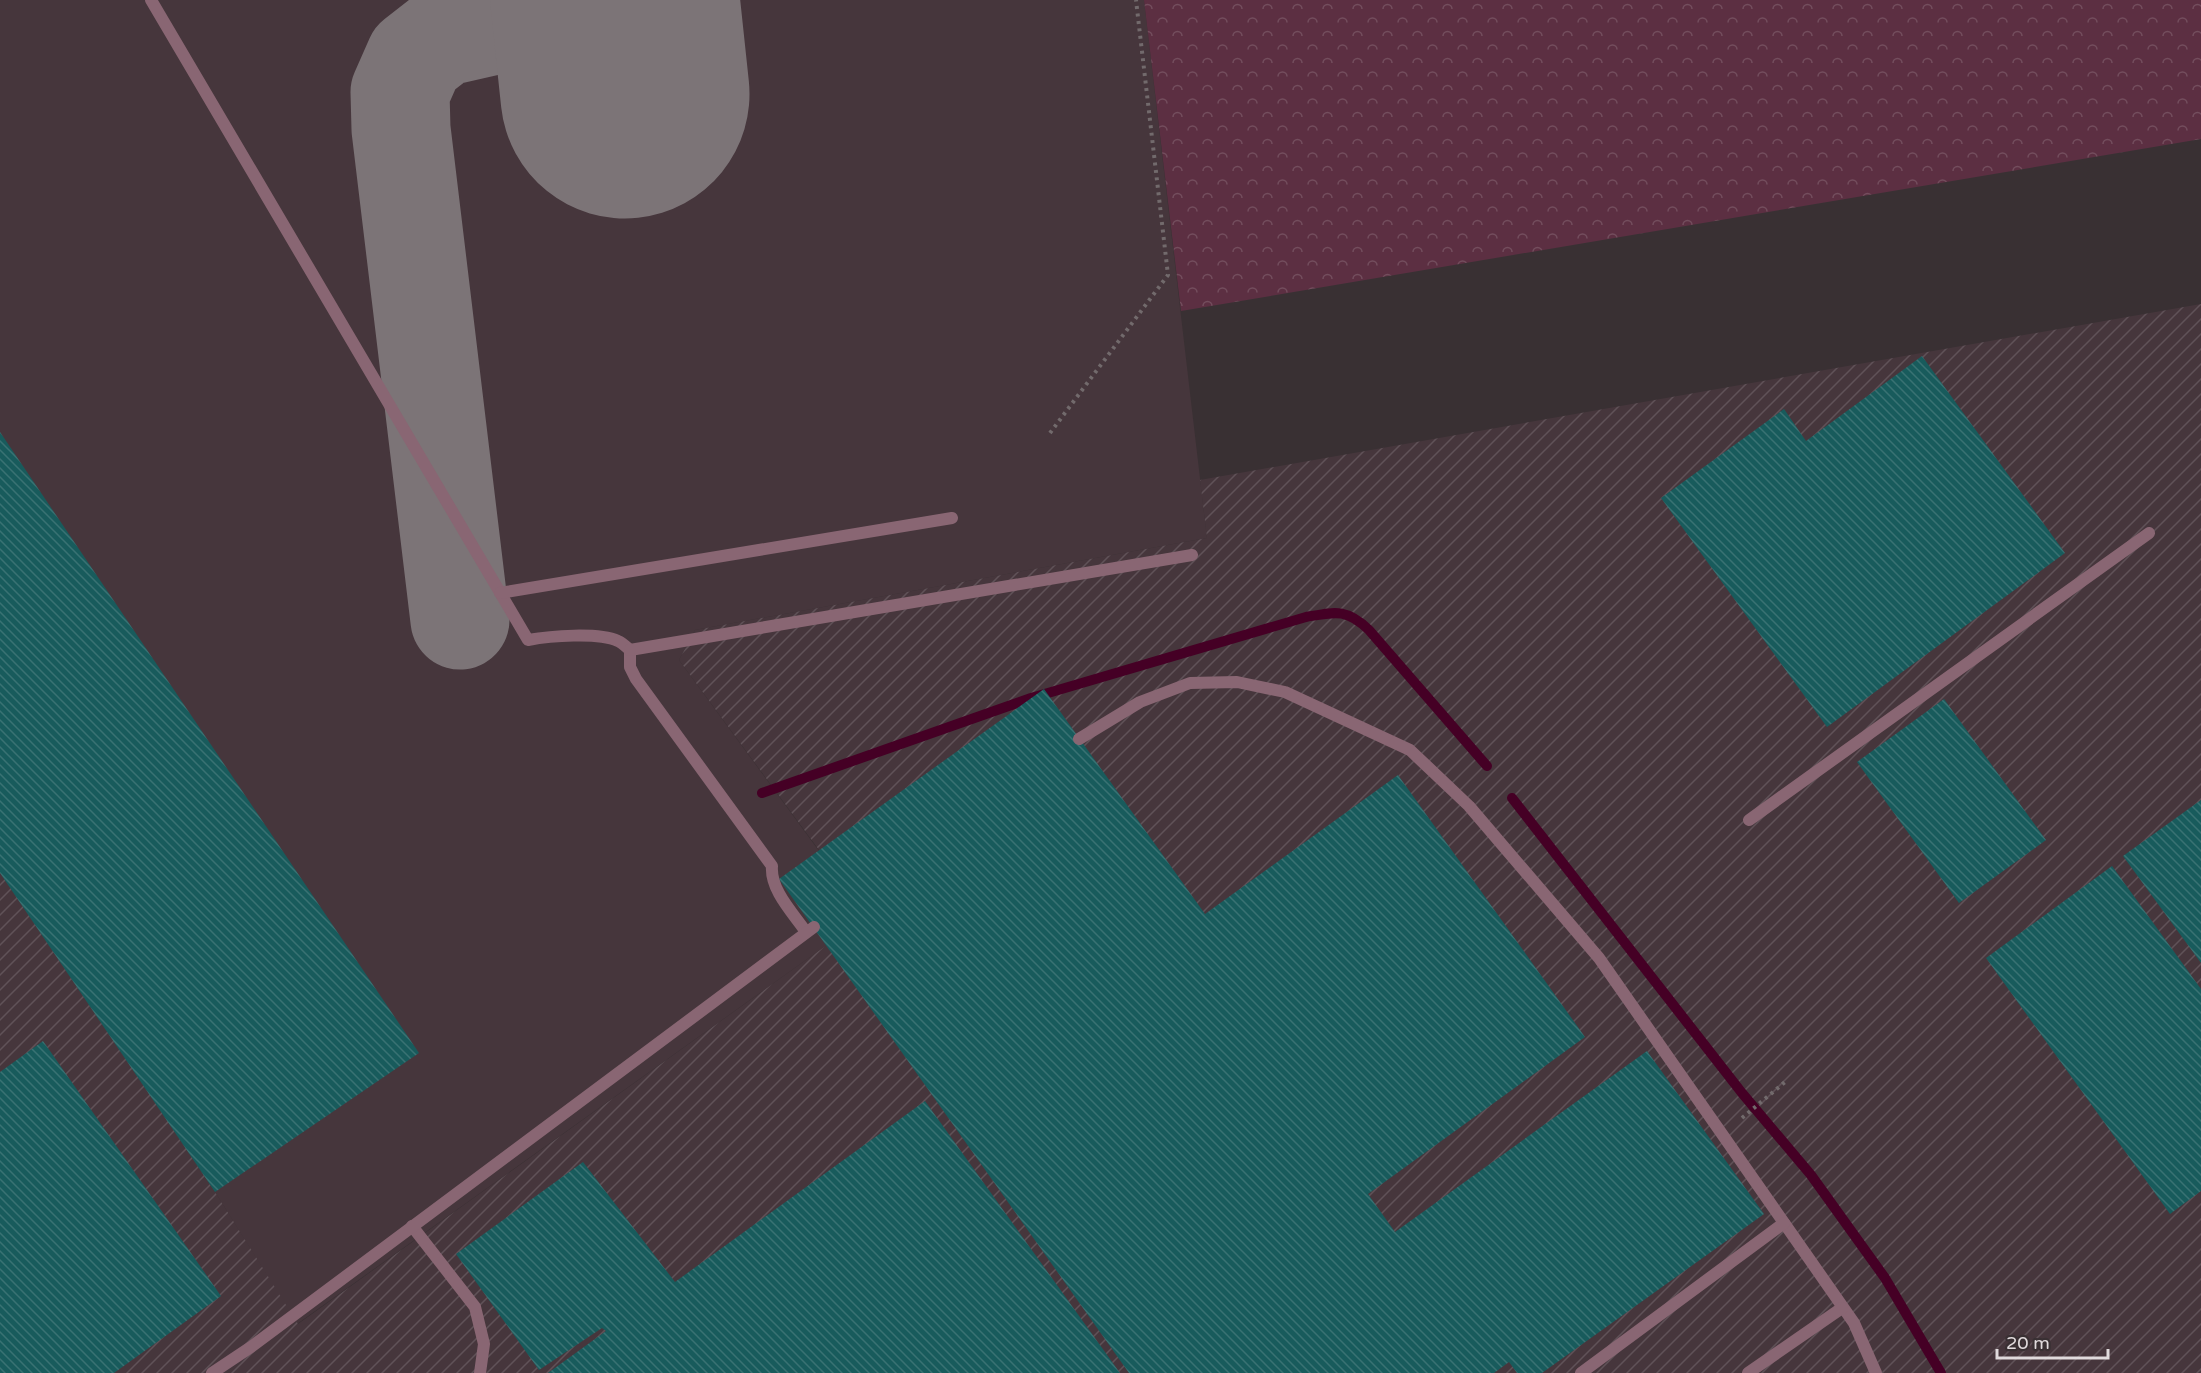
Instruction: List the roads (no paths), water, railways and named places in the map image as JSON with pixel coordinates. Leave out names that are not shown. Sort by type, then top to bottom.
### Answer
[{"type":"lane","points":[[151,0],[528,640],[550,635],[606,638],[619,642],[630,650],[1192,555]]},
{"type":"lane","points":[[500,593],[952,518]]},
{"type":"lane","points":[[1749,820],[2149,533]]},
{"type":"lane","points":[[212,1373],[810,929],[774,885],[771,876],[772,867],[636,679],[630,668],[630,650]]},
{"type":"lane","points":[[1079,739],[1140,702],[1190,683],[1238,682],[1285,692],[1410,750],[1469,806],[1599,958],[1854,1323],[1876,1373]]},
{"type":"lane","points":[[1581,1373],[1784,1223]]},
{"type":"lane","points":[[412,1226],[475,1307],[484,1344],[480,1373]]},
{"type":"lane","points":[[1749,1373],[1842,1308]]},
{"type":"waterway","points":[[762,793],[1031,698],[1306,617],[1333,613],[1354,618],[1369,630],[1487,766]]},
{"type":"waterway","points":[[1512,798],[1742,1093],[1811,1175],[1885,1278],[1941,1373]]}]
